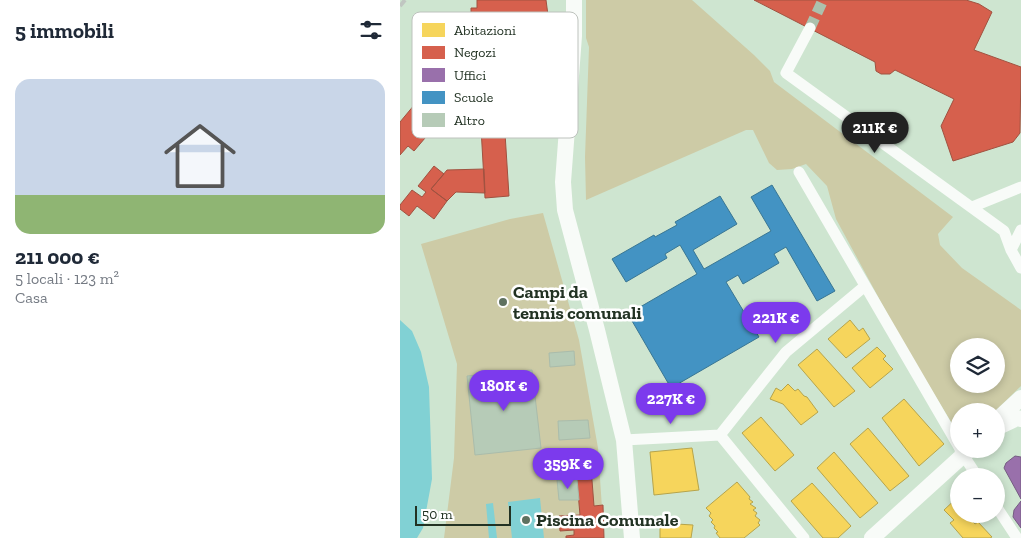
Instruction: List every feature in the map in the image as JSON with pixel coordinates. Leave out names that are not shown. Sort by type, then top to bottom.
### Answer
[{"type":"street","points":[[810,28],[786,73],[1004,231],[1011,250],[1021,268]]},
{"type":"street","points":[[566,138],[563,182],[565,210],[598,330],[624,440],[632,538]]},
{"type":"street","points":[[799,172],[950,428]]},
{"type":"street","points":[[972,207],[1021,188]]},
{"type":"street","points":[[1011,250],[1021,230]]},
{"type":"street","points":[[624,440],[720,435],[786,352],[865,286]]},
{"type":"street","points":[[1005,413],[1021,398]]},
{"type":"street","points":[[1005,424],[1017,418],[1021,419]]},
{"type":"street","points":[[720,435],[804,538]]},
{"type":"street","points":[[872,538],[955,458]]},
{"type":"street","points":[[1005,520],[1017,538]]},
{"type":"shaded area","points":[[586,0],[692,0],[770,71],[774,82],[953,217],[938,234],[940,245],[962,268],[1021,310],[1021,386],[1003,403],[950,403],[950,420],[901,339],[836,219],[827,186],[806,164],[792,169],[777,170],[769,163],[753,130],[746,130],[586,200],[585,157],[589,47],[586,38]]},
{"type":"shaded area","name":"Campi da tennis comunali","points":[[543,213],[579,340],[598,448],[604,538],[444,538],[454,458],[457,364],[421,244],[510,219]]},
{"type":"water","points":[[400,320],[412,331],[421,352],[429,387],[432,479],[423,528],[417,538],[400,538]]},
{"type":"water","name":"Piscina Comunale","points":[[540,498],[544,538],[512,538],[508,502]]},
{"type":"water","points":[[493,503],[497,538],[489,538],[486,504]]},
{"type":"building: Abitazioni","points":[[850,320],[859,331],[863,328],[870,339],[846,358],[828,339]]},
{"type":"building: Abitazioni","points":[[877,347],[886,356],[883,359],[893,369],[870,388],[852,368]]},
{"type":"building: Abitazioni","points":[[817,349],[855,391],[834,407],[798,365]]},
{"type":"building: Abitazioni","points":[[788,384],[795,391],[798,389],[807,397],[818,412],[801,425],[783,404],[770,399],[776,388],[781,391]]},
{"type":"building: Abitazioni","points":[[904,399],[944,444],[919,466],[882,418]]},
{"type":"building: Abitazioni","points":[[761,417],[794,455],[775,471],[742,433]]},
{"type":"building: Abitazioni","points":[[868,428],[909,476],[890,491],[850,444]]},
{"type":"building: Abitazioni","points":[[692,448],[699,490],[654,495],[650,452]]},
{"type":"building: Abitazioni","points":[[834,452],[878,503],[860,518],[817,468]]},
{"type":"building: Abitazioni","points":[[737,482],[753,502],[750,504],[756,508],[753,510],[757,513],[755,516],[760,520],[758,523],[760,525],[744,538],[720,538],[716,533],[718,532],[714,528],[715,526],[711,522],[713,520],[709,516],[711,513],[706,508]]},
{"type":"building: Abitazioni","points":[[812,483],[851,526],[838,538],[823,538],[791,501]]},
{"type":"building: Abitazioni","points":[[950,504],[950,516],[944,510]]},
{"type":"building: Abitazioni","points":[[660,523],[693,525],[691,538],[660,538]]},
{"type":"building: Abitazioni","points":[[950,523],[979,523],[992,537],[990,538],[963,538]]},
{"type":"building: Negozi","points":[[477,0],[546,0],[548,12],[471,12],[471,8],[477,8]]},
{"type":"building: Negozi","points":[[754,0],[966,0],[979,4],[992,12],[974,50],[1021,67],[1020,133],[1013,142],[953,161],[941,126],[954,99],[895,70],[890,74],[881,74],[876,71],[875,62]]},
{"type":"building: Negozi","points":[[412,108],[412,138],[425,138],[414,151],[408,146],[400,155],[400,122]]},
{"type":"building: Negozi","points":[[482,138],[505,138],[509,196],[485,198]]},
{"type":"building: Negozi","points":[[434,166],[444,174],[431,189],[447,201],[434,219],[417,206],[409,216],[400,209],[400,205],[412,190],[422,197],[426,192],[418,186]]},
{"type":"building: Negozi","points":[[484,169],[485,193],[456,192],[447,201],[431,189],[447,170]]},
{"type":"building: Negozi","points":[[590,455],[594,506],[603,505],[604,538],[566,538],[566,536],[574,535],[574,530],[560,531],[559,516],[580,515],[576,469],[573,469],[572,463],[562,464],[561,457]]},
{"type":"building: Uffici","points":[[1015,456],[1021,457],[1021,499],[1004,468],[1006,463]]},
{"type":"building: Uffici","points":[[1021,501],[1021,528],[1013,517],[1014,510]]},
{"type":"building: Scuole","points":[[772,185],[835,291],[817,301],[786,247],[774,254],[779,263],[743,284],[738,275],[726,282],[759,337],[671,388],[628,314],[697,274],[680,245],[665,254],[667,258],[626,282],[612,259],[654,235],[655,237],[677,225],[675,222],[720,196],[737,224],[693,250],[704,269],[771,231],[751,197]]},
{"type":"building: Altro","points":[[574,351],[575,365],[550,367],[549,353]]},
{"type":"building: Altro","points":[[532,370],[541,448],[475,455],[467,376]]},
{"type":"building: Altro","points":[[588,420],[590,438],[559,440],[558,421]]},
{"type":"building: Altro","points":[[577,479],[579,500],[559,500],[557,480]]},
{"type":"tunnel","points":[[810,28],[823,0]]},
{"type":"railway","points":[[400,6],[405,0]]},
{"type":"place","name":"Campi da tennis comunali","points":[[503,302]]},
{"type":"place","name":"Piscina Comunale","points":[[526,520]]}]
